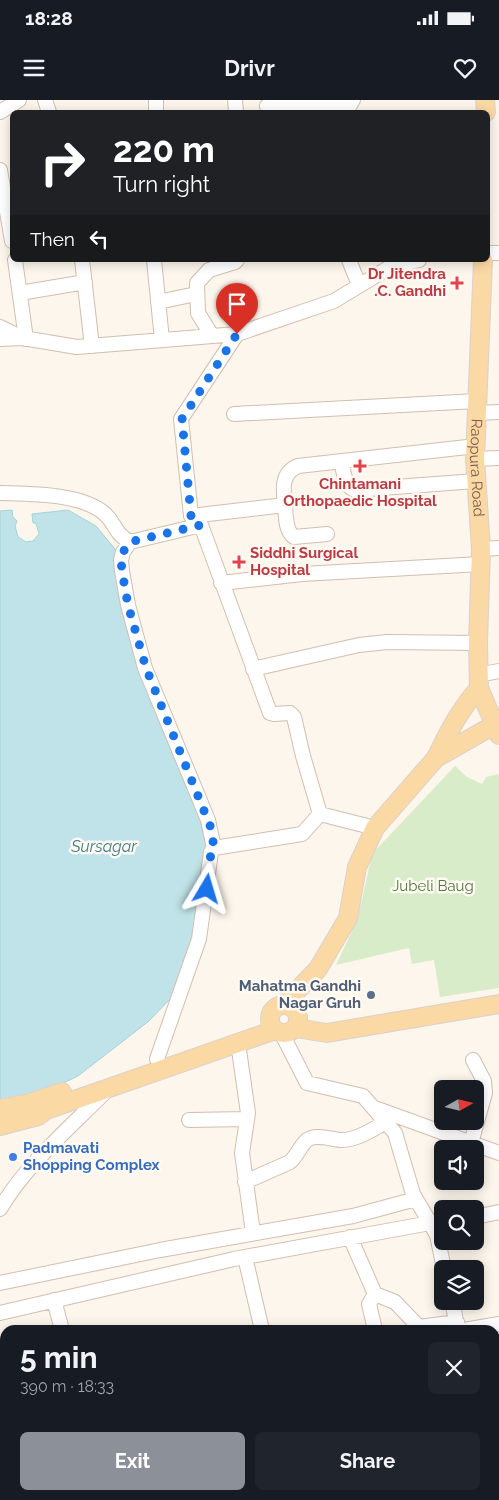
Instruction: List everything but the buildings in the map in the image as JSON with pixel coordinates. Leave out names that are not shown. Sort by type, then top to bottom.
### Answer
[{"type":"main road","name":"Raopura Road","points":[[479,681],[478,643],[481,557],[475,453],[483,262]]},
{"type":"main road","points":[[436,758],[497,730],[479,681]]},
{"type":"main road","points":[[281,1028],[270,1016],[275,1008],[283,1005],[318,970],[348,918],[357,867],[375,828],[436,758],[450,727],[479,681]]},
{"type":"main road","points":[[0,1109],[30,1103],[156,1059],[281,1028],[327,1033],[499,1004]]},
{"type":"main road","points":[[0,1126],[38,1116],[46,1110],[281,1028],[298,1019],[296,1010],[283,1005]]},
{"type":"street","points":[[0,112],[19,100]]},
{"type":"street","points":[[268,110],[267,106],[350,105],[355,103]]},
{"type":"street","points":[[0,170],[10,229]]},
{"type":"street","points":[[15,262],[24,338]]},
{"type":"street","points":[[82,262],[92,346]]},
{"type":"street","points":[[154,262],[162,340]]},
{"type":"street","points":[[212,336],[198,313],[197,284],[209,270],[235,262]]},
{"type":"street","points":[[350,262],[359,285]]},
{"type":"street","points":[[0,339],[24,338],[78,347],[237,334],[334,301],[390,267],[410,262]]},
{"type":"street","points":[[20,292],[85,282]]},
{"type":"street","points":[[158,302],[196,294]]},
{"type":"street","points":[[0,327],[24,338]]},
{"type":"street","points":[[237,334],[182,419],[196,521],[226,591],[270,713],[290,713],[294,717],[320,814]]},
{"type":"street","points":[[234,414],[477,407],[499,412]]},
{"type":"street","points":[[326,534],[294,537],[290,535],[285,505],[285,479],[291,469],[298,466],[341,461],[475,453],[499,458]]},
{"type":"street","points":[[341,461],[347,485],[351,489],[356,490],[476,481]]},
{"type":"street","points":[[0,493],[72,499],[88,504],[104,513],[121,537],[130,542]]},
{"type":"street","points":[[156,1059],[199,939],[211,852],[214,848],[208,820],[143,659],[128,605],[121,560],[123,552],[130,542],[196,521],[285,505]]},
{"type":"street","points":[[221,583],[481,557],[499,548]]},
{"type":"street","points":[[253,669],[360,645],[388,642],[478,643]]},
{"type":"street","points":[[479,681],[499,671]]},
{"type":"street","points":[[214,848],[302,834],[320,814]]},
{"type":"street","points":[[320,814],[375,828]]},
{"type":"street","points":[[281,1028],[308,1083],[363,1096],[395,1133],[416,1199],[434,1220]]},
{"type":"street","points":[[238,1043],[248,1113],[242,1153],[253,1233]]},
{"type":"street","points":[[472,1140],[485,1093],[484,1080],[473,1060]]},
{"type":"street","points":[[0,1210],[12,1189],[32,1166],[109,1088]]},
{"type":"street","points":[[372,1107],[465,1140]]},
{"type":"street","points":[[189,1120],[247,1119]]},
{"type":"street","points":[[245,1182],[290,1162],[295,1158],[307,1140],[312,1138],[350,1139],[386,1122]]},
{"type":"street","points":[[484,1147],[499,1153]]},
{"type":"street","points":[[0,1282],[160,1250],[353,1216],[416,1199]]},
{"type":"street","points":[[484,1215],[499,1212]]},
{"type":"street","points":[[0,1313],[245,1257],[434,1222]]},
{"type":"street","points":[[350,1237],[375,1294],[395,1302],[417,1325]]},
{"type":"street","points":[[245,1257],[261,1325]]},
{"type":"street","points":[[374,1325],[369,1304],[375,1294]]},
{"type":"street","points":[[54,1300],[61,1325]]},
{"type":"street","points":[[455,1310],[459,1325]]},
{"type":"street","points":[[486,1325],[499,1324]]},
{"type":"green space","name":"Jubeli Baug","points":[[455,766],[467,777],[482,784],[486,777],[499,774],[499,988],[440,997],[434,960],[412,964],[409,948],[336,965],[356,923],[372,854]]},
{"type":"water","name":"Sursagar","points":[[12,510],[13,517],[17,521],[15,526],[18,537],[26,542],[33,541],[39,534],[36,523],[33,523],[32,514],[68,510],[96,526],[115,549],[124,592],[209,829],[200,925],[171,998],[149,1021],[78,1076],[61,1084],[0,1103],[0,511]]},
{"type":"place","name":"Dr Jitendra .C. Gandhi","points":[[457,283]]},
{"type":"place","name":"Chintamani Orthopaedic Hospital","points":[[360,466]]},
{"type":"place","name":"Siddhi Surgical Hospital","points":[[239,562]]},
{"type":"place","name":"Mahatma Gandhi Nagar Gruh","points":[[371,995]]},
{"type":"place","name":"Padmavati Shopping Complex","points":[[13,1157]]},
{"type":"route","points":[[207,889],[211,852],[214,848],[211,828],[146,668],[128,605],[121,560],[123,552],[130,542],[201,525],[191,516],[182,419],[237,334]]}]
